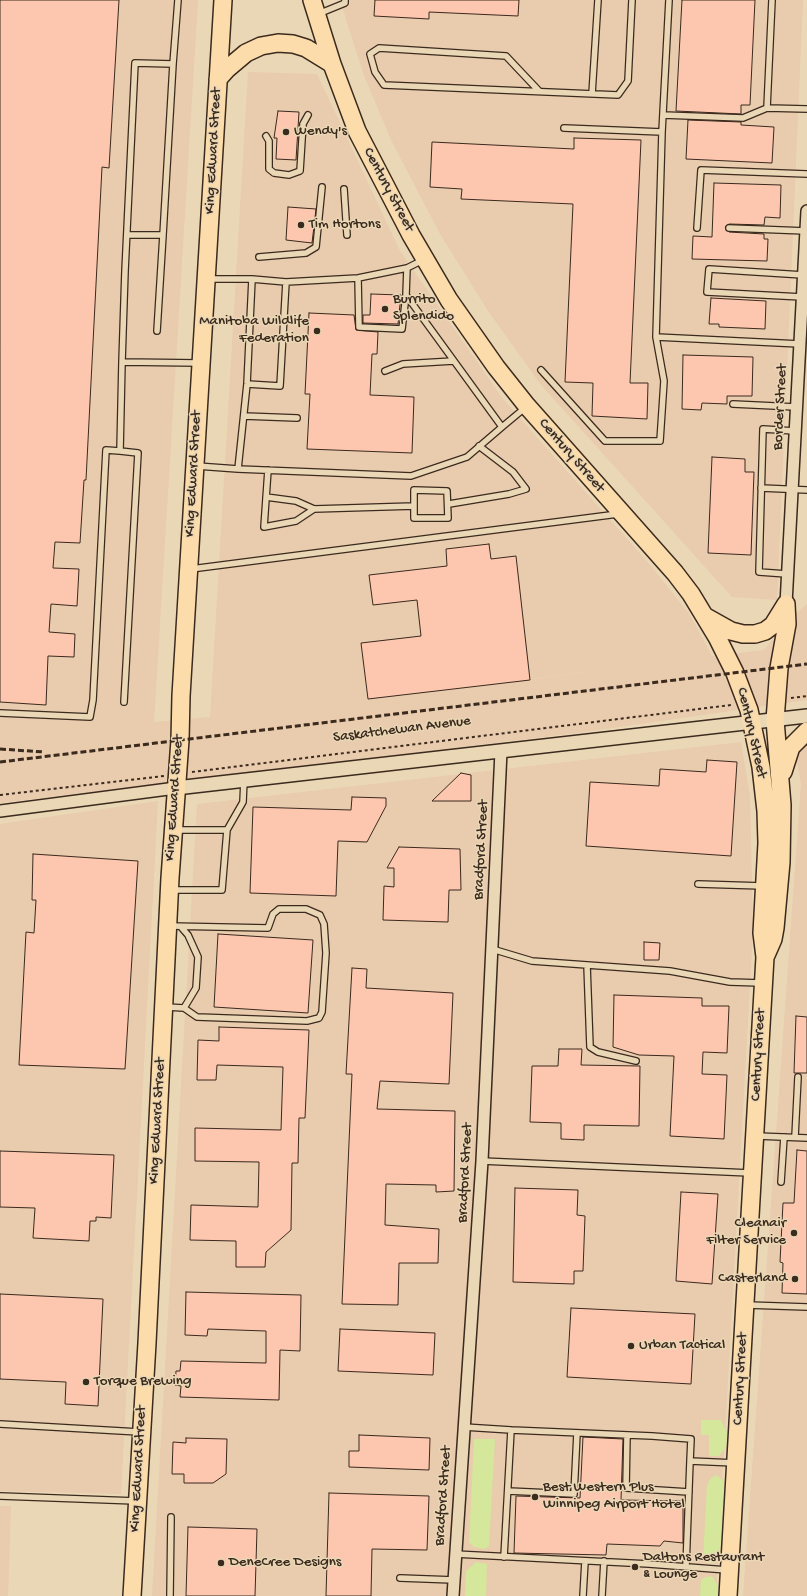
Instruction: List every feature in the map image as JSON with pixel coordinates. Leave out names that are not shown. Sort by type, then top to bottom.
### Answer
[{"type":"main road","name":"King Edward Street","points":[[132,1596],[164,1006],[174,926],[169,890],[177,781],[188,569],[223,0]]},
{"type":"main road","name":"Century Street","points":[[314,8],[332,64],[357,131],[425,259],[463,323],[527,406],[675,573],[705,617],[735,673],[747,704],[752,723],[761,767],[765,797],[767,843],[762,933],[765,957],[728,1596]]},
{"type":"main road","points":[[218,79],[227,69],[246,53],[261,46],[278,43],[293,44],[306,48],[332,64]]},
{"type":"main road","points":[[705,617],[731,631],[743,634],[755,634],[765,631],[773,625],[786,604]]},
{"type":"main road","points":[[765,957],[773,939],[778,906],[782,830],[775,720],[779,668],[787,624],[786,604]]},
{"type":"main road","points":[[780,782],[791,747],[801,735],[807,731]]},
{"type":"street","name":"Border Street","points":[[786,604],[807,211]]},
{"type":"street","points":[[0,811],[177,781],[244,780],[807,716]]},
{"type":"street","name":"Bradford Street","points":[[453,1596],[482,1161],[501,751]]},
{"type":"lane","points":[[157,331],[178,0]]},
{"type":"lane","points":[[314,8],[345,3],[345,0]]},
{"type":"lane","points":[[592,94],[598,0]]},
{"type":"lane","points":[[539,92],[506,56],[379,48],[370,54],[375,72],[384,85],[539,92],[618,95],[628,81],[632,0]]},
{"type":"lane","points":[[541,370],[605,441],[660,441],[664,381],[656,337],[662,132],[669,0]]},
{"type":"lane","points":[[767,108],[772,0]]},
{"type":"lane","points":[[120,451],[122,362],[135,63],[173,64]]},
{"type":"lane","points":[[663,115],[743,118],[767,108],[807,109]]},
{"type":"lane","points":[[266,136],[269,141],[269,169],[274,174],[289,175],[300,171],[303,124],[308,115]]},
{"type":"lane","points":[[564,128],[662,132]]},
{"type":"lane","points":[[697,228],[701,170],[807,174]]},
{"type":"lane","points":[[259,257],[306,253],[316,247],[322,187]]},
{"type":"lane","points":[[344,188],[347,235]]},
{"type":"lane","points":[[729,228],[806,231]]},
{"type":"lane","points":[[127,235],[163,235]]},
{"type":"lane","points":[[206,279],[252,279],[286,282],[358,278],[407,268],[425,259]]},
{"type":"lane","points":[[358,278],[359,327],[402,329],[406,295],[407,268]]},
{"type":"lane","points":[[802,297],[707,292],[709,269],[805,269]]},
{"type":"lane","points":[[238,469],[247,384],[252,279]]},
{"type":"lane","points":[[247,384],[280,386],[286,282]]},
{"type":"lane","points":[[406,295],[502,427]]},
{"type":"lane","points":[[656,337],[800,344]]},
{"type":"lane","points":[[385,371],[403,364],[453,361]]},
{"type":"lane","points":[[122,362],[201,363]]},
{"type":"lane","points":[[733,404],[796,407]]},
{"type":"lane","points":[[195,465],[238,469],[412,476],[467,457],[527,406]]},
{"type":"lane","points":[[244,416],[297,418]]},
{"type":"lane","points":[[787,574],[759,572],[763,429],[795,431]]},
{"type":"lane","points":[[449,504],[509,494],[526,489],[513,472],[479,446]]},
{"type":"lane","points":[[0,713],[90,718],[93,700],[106,450],[138,453],[124,702]]},
{"type":"lane","points":[[268,470],[264,527],[296,521],[314,509]]},
{"type":"lane","points":[[761,488],[807,490]]},
{"type":"lane","points":[[414,490],[447,490],[449,504],[448,518],[414,518],[414,506],[414,490]]},
{"type":"lane","points":[[266,497],[296,501],[314,509],[414,506]]},
{"type":"lane","points":[[188,569],[621,513]]},
{"type":"lane","points":[[169,890],[222,890],[227,830],[243,802],[244,780]]},
{"type":"lane","points":[[173,830],[227,830]]},
{"type":"lane","points":[[698,884],[765,886]]},
{"type":"lane","points":[[164,1006],[184,1008],[197,1017],[307,1021],[319,1018],[322,1012],[326,952],[324,924],[320,915],[306,909],[279,909],[273,914],[268,928],[174,926]]},
{"type":"lane","points":[[174,926],[188,935],[197,950],[198,957],[196,988],[184,1008]]},
{"type":"lane","points":[[492,949],[532,962],[670,971],[730,982],[764,983]]},
{"type":"lane","points":[[587,965],[590,1047],[598,1052],[636,1061]]},
{"type":"lane","points":[[795,1137],[798,1077]]},
{"type":"lane","points":[[755,1136],[807,1138]]},
{"type":"lane","points":[[781,1182],[784,1137]]},
{"type":"lane","points":[[482,1161],[752,1173]]},
{"type":"lane","points":[[745,1304],[807,1307]]},
{"type":"lane","points":[[0,1424],[142,1432]]},
{"type":"lane","points":[[464,1427],[627,1435],[691,1440],[686,1567]]},
{"type":"lane","points":[[504,1557],[511,1430]]},
{"type":"lane","points":[[508,1491],[574,1494],[577,1433]]},
{"type":"lane","points":[[627,1435],[626,1488],[689,1492]]},
{"type":"lane","points":[[690,1461],[736,1463]]},
{"type":"lane","points":[[0,1496],[137,1501]]},
{"type":"lane","points":[[170,1596],[171,1517]]},
{"type":"lane","points":[[455,1554],[730,1570]]},
{"type":"lane","points":[[583,1596],[584,1561]]},
{"type":"lane","points":[[602,1596],[604,1562]]},
{"type":"lane","points":[[400,1578],[454,1580]]},
{"type":"path","points":[[776,700],[807,696]]},
{"type":"path","name":"Saskatchewan Avenue","points":[[0,795],[177,781],[747,704]]},
{"type":"shaded area","points":[[0,0],[198,0],[154,722],[210,717],[248,72],[317,74],[400,251],[503,399],[651,566],[690,615],[712,656],[764,650],[786,622],[807,604],[807,700],[585,732],[0,803]],"holes":[[[627,667],[444,690],[444,689]]]},
{"type":"shaded area","points":[[340,0],[803,0],[777,600],[732,597],[541,385],[488,311],[440,234],[391,140],[363,73]]},
{"type":"shaded area","points":[[807,725],[807,1596],[743,1596],[801,783],[791,732]]},
{"type":"shaded area","points":[[741,742],[750,796],[753,931],[716,1596],[152,1596],[197,804]]},
{"type":"shaded area","points":[[158,801],[121,1494],[0,1491],[0,824]]},
{"type":"shaded area","points":[[0,1506],[11,1506],[8,1596],[0,1596]]},
{"type":"green space","points":[[701,1420],[721,1420],[727,1433],[726,1447],[719,1456],[709,1456],[709,1435],[701,1435]]},
{"type":"green space","points":[[474,1439],[495,1439],[489,1546],[484,1549],[474,1547],[469,1542]]},
{"type":"green space","points":[[717,1475],[724,1482],[720,1556],[713,1563],[708,1563],[703,1560],[707,1485],[711,1478]]},
{"type":"green space","points":[[476,1562],[487,1564],[486,1596],[465,1596],[466,1571]]},
{"type":"green space","points":[[712,1576],[718,1586],[718,1596],[700,1596],[701,1580]]},
{"type":"building","points":[[0,0],[119,0],[109,168],[102,167],[86,480],[84,480],[80,543],[55,542],[53,568],[79,569],[77,606],[51,604],[49,632],[75,634],[74,657],[48,656],[46,705],[0,702]]},
{"type":"building","points":[[375,0],[519,0],[518,16],[429,12],[429,19],[374,16]]},
{"type":"building","points":[[682,0],[755,0],[750,105],[741,105],[741,114],[676,111]]},
{"type":"building","name":"Wendy's","points":[[278,111],[299,112],[296,160],[276,159],[277,138],[274,138]]},
{"type":"building","points":[[688,120],[741,122],[741,125],[774,127],[772,163],[686,159]]},
{"type":"building","points":[[574,138],[641,140],[630,383],[648,383],[647,419],[592,416],[593,383],[565,382],[573,204],[461,199],[462,189],[430,187],[432,142],[574,149]]},
{"type":"building","points":[[714,183],[781,185],[780,218],[765,217],[764,225],[729,224],[725,227],[729,232],[764,234],[764,239],[768,239],[767,261],[692,259],[693,236],[712,237]]},
{"type":"building","name":"Tim Hortons","points":[[288,207],[316,209],[312,243],[286,240]]},
{"type":"building","name":"Burrito Splendido","points":[[371,294],[401,295],[398,324],[363,323],[363,315],[370,315]]},
{"type":"building","points":[[711,298],[766,301],[765,329],[719,327],[719,324],[709,324]]},
{"type":"building","points":[[309,313],[354,315],[356,330],[378,332],[377,354],[372,354],[370,395],[414,397],[412,453],[307,449],[310,394],[305,394]]},
{"type":"building","points":[[683,355],[753,357],[752,396],[727,396],[727,404],[702,403],[701,410],[682,409]]},
{"type":"building","points":[[712,457],[745,459],[745,472],[754,472],[751,555],[708,553]]},
{"type":"building","points":[[489,544],[491,559],[516,556],[530,680],[368,699],[361,643],[421,636],[417,600],[373,605],[369,575],[447,566],[446,549]]},
{"type":"building","points":[[707,760],[737,762],[731,856],[586,846],[590,782],[659,786],[660,769],[706,772]]},
{"type":"building","points":[[461,773],[471,775],[471,801],[432,801]]},
{"type":"building","points":[[352,797],[386,798],[386,806],[367,842],[338,841],[336,896],[250,893],[253,807],[351,810]]},
{"type":"building","points":[[399,847],[460,849],[461,890],[449,890],[448,922],[383,920],[384,886],[394,887],[394,868],[387,868]]},
{"type":"building","points":[[33,854],[138,861],[125,1069],[19,1065],[26,932],[34,933],[36,900],[32,900]]},
{"type":"building","points":[[218,934],[313,940],[308,1013],[214,1007]]},
{"type":"building","points":[[644,942],[660,943],[659,960],[644,960]]},
{"type":"building","points":[[352,968],[367,969],[366,988],[453,993],[449,1084],[380,1081],[377,1109],[455,1111],[454,1191],[436,1192],[436,1185],[386,1184],[385,1225],[439,1229],[438,1263],[399,1263],[398,1305],[342,1304],[352,1074],[346,1074]]},
{"type":"building","points":[[614,995],[702,998],[702,1006],[729,1006],[727,1053],[703,1052],[702,1074],[727,1075],[724,1139],[670,1136],[674,1056],[639,1055],[613,1047]]},
{"type":"building","points":[[796,1016],[807,1017],[807,1073],[794,1073]]},
{"type":"building","points":[[219,1027],[309,1030],[305,1118],[299,1118],[298,1163],[292,1163],[291,1230],[266,1252],[265,1267],[236,1267],[236,1241],[190,1240],[191,1205],[258,1207],[259,1162],[195,1161],[195,1128],[281,1130],[283,1067],[217,1065],[216,1080],[197,1080],[198,1040],[219,1041]]},
{"type":"building","points":[[559,1049],[582,1049],[581,1065],[640,1066],[639,1126],[584,1125],[584,1140],[561,1139],[561,1123],[530,1122],[532,1066],[558,1066]]},
{"type":"building","points":[[797,1150],[807,1151],[807,1294],[782,1293],[783,1263],[780,1262],[783,1203],[794,1203]]},
{"type":"building","points":[[0,1151],[114,1155],[111,1218],[96,1217],[96,1221],[90,1221],[89,1241],[33,1238],[35,1208],[0,1207]]},
{"type":"building","points":[[515,1188],[578,1190],[577,1215],[585,1216],[583,1271],[574,1271],[574,1284],[513,1282]]},
{"type":"building","points":[[681,1192],[718,1194],[712,1284],[676,1281]]},
{"type":"building","points":[[186,1292],[301,1295],[300,1351],[280,1350],[279,1400],[180,1397],[181,1386],[175,1385],[176,1371],[180,1371],[181,1361],[266,1363],[266,1331],[208,1329],[207,1336],[185,1335]]},
{"type":"building","points":[[0,1294],[103,1299],[98,1406],[65,1404],[66,1382],[0,1379]]},
{"type":"building","name":"Urban Tactical","points":[[571,1308],[695,1314],[691,1384],[567,1377]]},
{"type":"building","points":[[340,1329],[435,1333],[433,1375],[338,1371]]},
{"type":"building","points":[[359,1435],[430,1438],[429,1470],[349,1467],[349,1451],[359,1451]]},
{"type":"building","name":"Best Western Plus Winnipeg Airport Hotel","points":[[583,1437],[623,1439],[621,1500],[683,1501],[683,1543],[664,1541],[660,1546],[607,1544],[606,1555],[514,1553],[516,1496],[580,1498]]},
{"type":"building","points":[[186,1438],[227,1439],[226,1474],[213,1483],[184,1483],[184,1474],[172,1474],[173,1442],[186,1443]]},
{"type":"building","points":[[329,1493],[429,1496],[427,1550],[372,1549],[371,1596],[326,1596]]},
{"type":"building","name":"DeneCree Designs","points":[[188,1527],[257,1529],[255,1596],[186,1596]]},
{"type":"railway","points":[[0,762],[807,664]]},
{"type":"railway","points":[[0,749],[44,752]]},
{"type":"place","name":"Wendy's","points":[[286,132]]},
{"type":"place","name":"Tim Hortons","points":[[301,225]]},
{"type":"place","name":"Burrito Splendido","points":[[385,309]]},
{"type":"place","name":"Manitoba Wildlife Federation","points":[[317,331]]},
{"type":"place","name":"Cleanair Filter Service","points":[[794,1233]]},
{"type":"place","name":"Casterland","points":[[795,1279]]},
{"type":"place","name":"Urban Tactical","points":[[631,1346]]},
{"type":"place","name":"Torque Brewing","points":[[86,1382]]},
{"type":"place","name":"Best Western Plus Winnipeg Airport Hotel","points":[[535,1497]]},
{"type":"place","name":"DeneCree Designs","points":[[221,1563]]},
{"type":"place","name":"Daltons Restaurant & Lounge","points":[[635,1567]]}]
